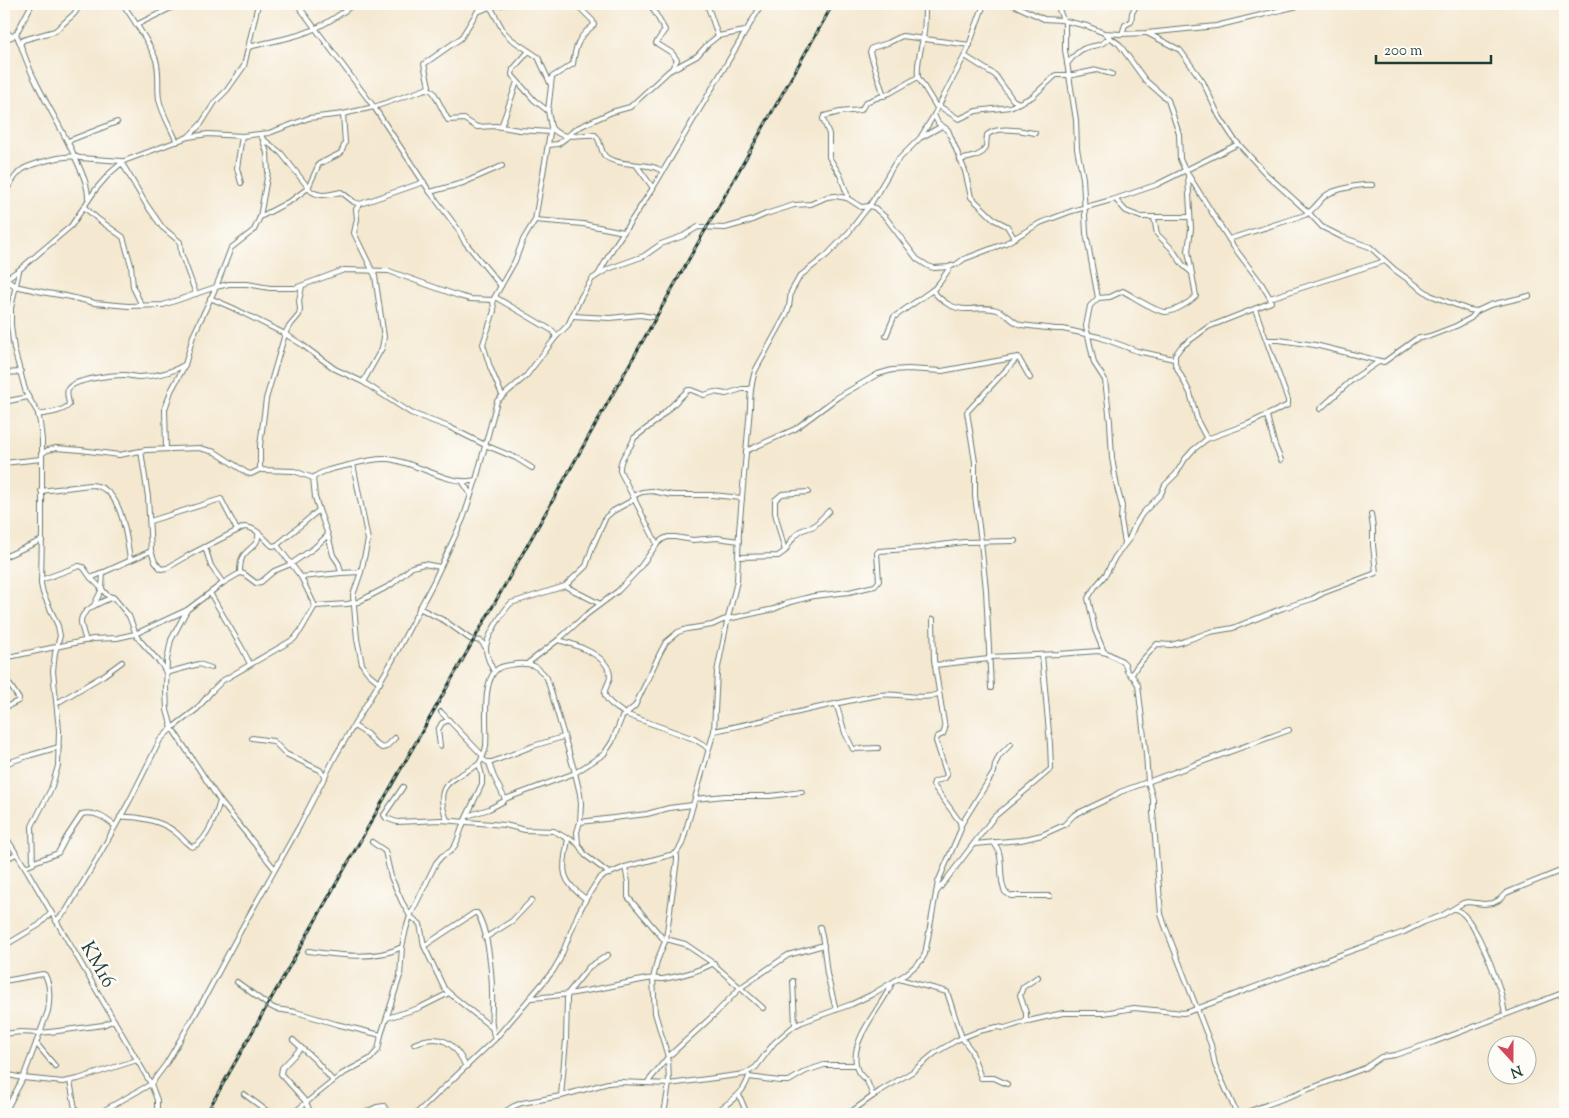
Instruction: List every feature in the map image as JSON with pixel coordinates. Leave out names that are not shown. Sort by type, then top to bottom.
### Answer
[{"type":"street","points":[[4,41],[14,36],[32,4]]},
{"type":"street","points":[[22,44],[55,31],[74,14],[81,4]]},
{"type":"street","points":[[122,4],[148,43],[156,60],[162,109],[177,142]]},
{"type":"street","points":[[136,25],[179,4]]},
{"type":"street","points":[[188,137],[200,124],[215,102],[228,90],[244,66],[258,4]]},
{"type":"street","points":[[297,4],[374,107],[464,240],[501,286]]},
{"type":"street","points":[[249,47],[294,37],[338,16],[354,4]]},
{"type":"street","points":[[426,89],[429,86],[424,64],[461,38],[482,4]]},
{"type":"street","points":[[478,12],[490,5],[507,4]]},
{"type":"street","points":[[544,4],[557,6],[565,4]]},
{"type":"street","points":[[502,395],[491,370],[483,344],[494,311],[494,298],[513,266],[523,240],[535,220],[551,130],[548,111],[550,82],[553,76],[573,64],[578,43],[594,25],[593,21],[576,4]]},
{"type":"street","points":[[548,145],[558,144],[575,129],[612,112],[630,107],[675,65],[677,60],[672,53],[656,43],[665,30],[650,4]]},
{"type":"street","points":[[707,4],[718,36]]},
{"type":"street","points":[[97,1114],[151,1084],[166,1064],[204,999],[274,868],[293,838],[354,726],[380,683],[440,567],[458,530],[471,495],[497,401],[526,376],[556,337],[568,325],[588,286],[598,275],[653,188],[762,4]]},
{"type":"street","points":[[925,4],[922,40],[917,63],[918,77],[938,107],[959,119],[975,111],[1008,108],[1037,93],[1056,75],[1069,75],[1097,70],[1112,74]]},
{"type":"street","points":[[416,1114],[495,1039],[556,966],[586,899],[598,880],[601,877],[625,868],[674,854],[682,844],[714,731],[716,679],[737,581],[752,381],[760,360],[786,315],[795,283],[805,271],[839,244],[870,206],[895,163],[920,138],[965,56],[984,4]]},
{"type":"street","points":[[1012,4],[1044,19],[1087,26],[1104,33],[1118,44],[1145,80],[1170,103],[1180,139],[1180,159],[1229,239],[1270,298],[1271,302],[1269,304],[1208,327],[1181,347],[1174,359],[1190,393],[1198,422],[1207,439]]},
{"type":"street","points":[[1056,4],[1064,21],[1064,38],[1076,120],[1077,149],[1081,168],[1086,233],[1098,298]]},
{"type":"street","points":[[1122,34],[1125,25],[1131,22],[1132,13],[1137,4]]},
{"type":"street","points":[[1284,4],[1286,9]]},
{"type":"street","points":[[1104,33],[1147,33],[1216,26],[1306,4]]},
{"type":"street","points":[[490,5],[504,32],[511,39],[538,56],[550,82]]},
{"type":"street","points":[[4,29],[22,44],[34,78],[68,140],[85,182],[88,199]]},
{"type":"street","points":[[669,71],[697,56],[718,36],[745,31]]},
{"type":"street","points":[[1147,33],[1180,50],[1203,82],[1219,116],[1238,144],[1266,174],[1322,227],[1328,231],[1366,244],[1395,270],[1430,295],[1469,310],[1477,311],[1499,303],[1529,296]]},
{"type":"street","points":[[884,96],[870,49],[902,36],[970,45]]},
{"type":"street","points":[[1067,64],[1081,50],[1098,46],[1110,37]]},
{"type":"street","points":[[529,50],[512,71],[512,77],[534,100],[548,111]]},
{"type":"street","points":[[965,56],[995,75],[1013,100],[1019,102]]},
{"type":"street","points":[[847,198],[840,175],[829,157],[829,134],[823,117],[827,114],[861,110],[866,102],[884,96],[918,77]]},
{"type":"street","points":[[501,127],[517,82]]},
{"type":"street","points":[[4,194],[23,169],[40,162],[74,156],[123,162],[188,137],[208,134],[262,136],[310,118],[343,114],[374,107],[426,89],[434,93],[448,120],[464,119],[478,127],[551,130],[578,137],[595,134],[606,156],[610,159],[637,166],[649,166],[663,171]]},
{"type":"street","points":[[260,217],[292,200],[308,188],[319,164],[339,156],[343,151],[345,139],[343,114]]},
{"type":"street","points":[[934,115],[942,126],[948,130],[967,174],[971,197],[995,220],[1007,226],[1014,238]]},
{"type":"street","points":[[68,140],[117,122]]},
{"type":"street","points":[[200,124],[208,134]]},
{"type":"street","points":[[920,138],[942,126]]},
{"type":"street","points":[[960,160],[983,152],[986,147],[987,135],[992,131],[1003,130],[1035,133]]},
{"type":"street","points":[[241,183],[236,168],[242,136]]},
{"type":"street","points":[[262,136],[281,153],[314,193],[322,196],[344,193],[354,202],[360,204]]},
{"type":"street","points":[[166,449],[165,409],[174,384],[185,364],[193,336],[216,287],[231,248],[254,230],[260,217],[268,172],[267,152],[262,136]]},
{"type":"street","points":[[598,275],[608,269],[644,256],[661,244],[688,234],[698,227],[725,228],[794,205],[811,204],[827,197],[835,196],[847,198],[861,207],[870,206],[878,211],[886,218],[917,259],[928,266],[942,268],[957,264],[964,259],[1006,243],[1040,223],[1085,207],[1156,186],[1187,172],[1238,144]]},
{"type":"street","points":[[123,162],[88,199],[70,226],[19,270],[5,279],[15,286],[102,304],[164,306],[216,287],[238,284],[295,288],[340,270],[395,272],[470,299],[494,298],[552,331],[556,337]]},
{"type":"street","points":[[123,162],[146,204],[162,227],[180,242],[181,253],[196,294]]},
{"type":"street","points":[[430,192],[463,183],[502,166]]},
{"type":"street","points":[[637,166],[653,188]]},
{"type":"street","points":[[1126,543],[1121,520],[1122,506],[1112,458],[1105,380],[1094,363],[1087,335],[1088,313],[1090,306],[1098,298],[1110,297],[1123,291],[1163,311],[1170,311],[1196,296],[1188,251],[1191,229],[1187,172]]},
{"type":"street","points":[[363,382],[382,348],[384,331],[375,276],[354,233],[356,209],[360,204],[424,182]]},
{"type":"street","points":[[1229,239],[1309,213],[1326,196],[1332,193],[1363,185],[1372,185]]},
{"type":"street","points":[[1115,199],[1130,213],[1141,217],[1190,217]]},
{"type":"street","points":[[84,207],[123,237],[131,265],[133,287],[142,306]]},
{"type":"street","points":[[1154,218],[1157,234],[1192,273]]},
{"type":"street","points":[[535,220],[583,224],[624,232]]},
{"type":"street","points":[[1270,298],[1385,261]]},
{"type":"street","points":[[886,336],[894,317],[932,290],[951,266]]},
{"type":"street","points":[[19,270],[11,308],[11,325],[14,349],[28,397],[38,415],[41,432],[42,593],[60,636],[53,670],[57,702],[58,766],[54,781],[32,826],[34,862]]},
{"type":"street","points":[[261,469],[260,446],[266,399],[285,334],[299,315],[302,286]]},
{"type":"street","points":[[932,290],[940,300],[956,308],[988,308],[1004,313],[1021,325],[1056,330],[1063,329],[1112,341],[1137,351],[1174,359]]},
{"type":"street","points":[[210,298],[285,334],[335,369],[363,382],[411,413],[449,427],[516,458],[532,468]]},
{"type":"street","points":[[1104,652],[1094,630],[1088,598],[1126,543],[1142,514],[1161,494],[1165,485],[1176,474],[1189,455],[1207,439],[1288,406],[1289,403],[1255,309]]},
{"type":"street","points":[[1267,340],[1314,345],[1386,361],[1418,338],[1430,336],[1462,324],[1477,311]]},
{"type":"street","points":[[572,316],[610,318],[640,315],[654,317]]},
{"type":"street","points":[[552,331],[563,330]]},
{"type":"street","points":[[746,451],[795,429],[838,397],[878,374],[892,370],[908,369],[942,371],[1018,357]]},
{"type":"street","points":[[1018,357],[1030,378]]},
{"type":"street","points":[[991,688],[986,590],[975,496],[975,462],[967,412],[1018,357]]},
{"type":"street","points":[[1320,409],[1353,379],[1380,361]]},
{"type":"street","points":[[38,415],[68,407],[67,392],[78,383],[116,375],[139,377],[172,372],[185,364]]},
{"type":"street","points":[[4,373],[21,372]]},
{"type":"street","points":[[172,372],[174,384]]},
{"type":"street","points":[[657,544],[620,471],[623,456],[634,441],[634,438],[655,422],[688,390],[704,395],[714,392],[726,394],[742,389],[751,389]]},
{"type":"street","points":[[4,402],[28,397]]},
{"type":"street","points":[[1267,416],[1281,460]]},
{"type":"street","points":[[41,454],[56,448],[119,455],[166,449],[206,449],[218,454],[247,474],[261,469],[294,471],[313,478],[338,468],[365,461],[390,459],[409,463],[462,481],[476,480]]},
{"type":"street","points":[[141,451],[150,521],[151,551],[158,566],[165,569],[237,530],[248,526],[271,545],[276,545],[319,510]]},
{"type":"street","points":[[4,463],[41,459]]},
{"type":"street","points":[[353,464],[368,540],[361,572],[353,595],[357,639],[362,664],[369,674],[380,683]]},
{"type":"street","points":[[313,478],[315,497],[333,555],[339,564],[341,573]]},
{"type":"street","points":[[462,481],[471,495]]},
{"type":"street","points":[[42,491],[90,485],[98,485],[105,489],[121,513],[130,559]]},
{"type":"street","points":[[486,648],[490,636],[506,607],[511,603],[565,586],[586,566],[606,517],[642,492],[652,491],[672,495],[742,498]]},
{"type":"street","points":[[785,552],[775,513],[775,500],[782,494],[808,492]]},
{"type":"street","points":[[150,521],[221,499],[237,530]]},
{"type":"street","points":[[739,557],[778,556],[785,552],[793,538],[800,531],[814,526],[829,511]]},
{"type":"street","points":[[1131,676],[1137,666],[1157,644],[1182,642],[1210,632],[1233,628],[1376,573],[1373,545],[1374,528],[1371,514]]},
{"type":"street","points":[[240,573],[241,559],[257,542],[258,533]]},
{"type":"street","points":[[240,573],[259,583],[274,571],[291,564],[314,548],[328,535]]},
{"type":"street","points":[[447,820],[441,799],[444,787],[479,764],[483,757],[486,745],[488,689],[494,672],[508,665],[528,663],[558,640],[618,590],[646,560],[657,544],[668,537],[693,540],[717,538],[739,541]]},
{"type":"street","points":[[4,557],[42,540]]},
{"type":"street","points":[[467,816],[489,809],[505,799],[575,773],[608,749],[620,720],[635,706],[654,662],[666,642],[672,636],[687,629],[716,624],[774,609],[790,602],[814,596],[849,592],[875,586],[879,581],[877,553],[879,551],[1015,541]]},
{"type":"street","points":[[276,545],[301,577],[315,606]]},
{"type":"street","points":[[206,547],[211,566],[223,583]]},
{"type":"street","points":[[91,578],[151,551]]},
{"type":"street","points":[[315,606],[354,603],[391,584],[412,567],[424,564],[440,567]]},
{"type":"street","points":[[41,580],[79,566],[83,567],[107,595],[113,597],[130,616],[135,634],[162,665],[166,673]]},
{"type":"street","points":[[86,641],[82,617],[94,605],[102,589],[102,572]]},
{"type":"street","points":[[301,577],[361,572]]},
{"type":"street","points":[[4,658],[57,646],[135,634],[186,610],[240,573]]},
{"type":"street","points":[[565,586],[600,604]]},
{"type":"street","points":[[210,593],[250,664]]},
{"type":"street","points":[[94,605],[113,597]]},
{"type":"street","points":[[56,921],[66,911],[115,826],[160,740],[197,709],[210,692],[222,681],[294,639],[315,606]]},
{"type":"street","points":[[419,608],[445,621],[470,639],[481,641],[486,648],[494,672]]},
{"type":"street","points":[[186,610],[171,640],[168,655],[166,673],[167,710],[172,728],[220,801],[274,868]]},
{"type":"street","points":[[933,619],[935,665],[945,729],[943,734],[937,737],[936,741],[947,775],[945,778],[934,782],[933,785],[961,825]]},
{"type":"street","points":[[558,640],[595,655],[602,661],[610,674],[605,695],[611,703],[626,714],[694,739],[708,749]]},
{"type":"street","points":[[935,665],[989,658],[1098,651],[1122,661],[1137,682],[1148,782],[1153,799],[1154,837],[1161,914],[1211,1045],[1215,1065],[1238,1114]]},
{"type":"street","points":[[935,895],[994,817],[1051,769],[1042,655]]},
{"type":"street","points":[[57,702],[98,679],[122,662]]},
{"type":"street","points":[[528,663],[541,671],[547,678],[575,773],[581,804],[580,822],[569,839],[564,873],[571,887],[586,899]]},
{"type":"street","points":[[166,673],[199,664],[211,668]]},
{"type":"street","points":[[4,676],[19,699],[4,708]]},
{"type":"street","points":[[714,731],[739,727],[836,703],[881,695],[928,697],[939,693]]},
{"type":"street","points":[[836,703],[845,733],[853,749],[878,748]]},
{"type":"street","points":[[442,712],[489,763],[505,799]]},
{"type":"street","points":[[440,746],[438,730],[442,723],[449,720]]},
{"type":"street","points":[[354,726],[367,734],[382,748],[386,747],[395,738]]},
{"type":"street","points":[[974,844],[1021,840],[1042,835],[1064,825],[1074,815],[1108,800],[1120,792],[1289,730]]},
{"type":"street","points":[[489,763],[563,737]]},
{"type":"street","points":[[252,738],[273,741],[283,752],[320,770],[325,778]]},
{"type":"street","points":[[501,1114],[522,1103],[561,1096],[608,1083],[669,1084],[745,1074],[756,1067],[774,1043],[796,1025],[852,1004],[899,979],[915,967],[924,954],[935,895],[942,872],[960,833],[961,825],[994,772],[996,760],[1011,744]]},
{"type":"street","points":[[4,764],[31,754],[59,747]]},
{"type":"street","points":[[292,1114],[342,1074],[370,1059],[378,1050],[400,976],[402,947],[410,916],[436,863],[442,856],[451,851],[456,844],[482,784],[479,764]]},
{"type":"street","points":[[403,787],[384,815],[386,818],[400,822],[447,820],[505,825],[525,830],[554,831],[578,844],[585,855],[610,874]]},
{"type":"street","points":[[695,799],[725,796],[770,796],[802,792]]},
{"type":"street","points":[[120,817],[135,817],[161,824],[173,830],[192,847],[199,844],[210,828],[220,801]]},
{"type":"street","points":[[580,822],[646,814],[669,808],[693,805]]},
{"type":"street","points":[[25,867],[58,853],[82,814],[98,815],[115,826]]},
{"type":"street","points":[[578,827],[578,844]]},
{"type":"street","name":"KM16","points":[[4,834],[151,1084],[157,1100],[157,1114]]},
{"type":"street","points":[[372,842],[385,851],[391,877],[406,911],[420,924],[424,946],[437,975],[449,993],[491,1027]]},
{"type":"street","points":[[993,842],[999,850],[1001,878],[1005,892],[1011,896],[1050,896]]},
{"type":"street","points":[[4,860],[16,854]]},
{"type":"street","points":[[664,1114],[669,1084],[668,1057],[655,1013],[654,979],[657,961],[666,940],[677,860],[677,856],[674,854]]},
{"type":"street","points":[[625,868],[628,882],[628,897],[666,940],[685,944],[714,963],[763,1008]]},
{"type":"street","points":[[848,1114],[912,1072],[935,1053],[962,1038],[988,1029],[1005,1028],[1026,1021],[1063,1013],[1104,1013],[1134,1008],[1183,1013],[1334,956],[1404,932],[1441,916],[1466,902],[1484,904],[1496,902],[1506,894],[1565,869]]},
{"type":"street","points":[[485,938],[512,921],[532,900]]},
{"type":"street","points":[[1452,910],[1460,911],[1470,922],[1479,938],[1498,985],[1505,1014]]},
{"type":"street","points":[[4,946],[39,925],[51,913]]},
{"type":"street","points":[[424,946],[474,913],[477,913],[485,938],[492,992],[491,1027],[495,1039]]},
{"type":"street","points":[[820,927],[827,974],[836,1010]]},
{"type":"street","points":[[647,1083],[668,1057],[740,988],[788,955],[824,945]]},
{"type":"street","points":[[308,951],[330,954],[378,955],[402,947]]},
{"type":"street","points":[[561,1096],[568,993],[589,967],[608,955]]},
{"type":"street","points":[[530,998],[662,979],[687,974],[714,963]]},
{"type":"street","points":[[4,981],[46,975],[50,1002],[23,1078],[4,1114]]},
{"type":"street","points":[[1026,1021],[1026,1013],[1020,995],[1023,987],[1032,979],[1038,977]]},
{"type":"street","points":[[899,979],[947,992],[962,1038],[971,1050],[981,1078],[994,1078],[1007,1084]]},
{"type":"street","points":[[793,981],[796,1025]]},
{"type":"street","points":[[237,982],[276,1009],[296,1012],[381,1035]]},
{"type":"street","points":[[873,1096],[856,1065],[857,1046],[860,1036],[887,995],[892,983]]},
{"type":"street","points":[[1242,1114],[1365,1068],[1381,1058],[1434,1042],[1565,992]]},
{"type":"street","points":[[387,1018],[419,1008],[449,993]]},
{"type":"street","points":[[4,1034],[103,1025],[114,1020]]},
{"type":"street","points":[[414,1044],[432,1038],[440,1039],[448,1043],[459,1053],[466,1067]]},
{"type":"street","points":[[293,1040],[316,1061],[333,1081]]},
{"type":"street","points":[[36,1043],[56,1066]]},
{"type":"street","points":[[301,1048],[282,1068],[281,1074],[306,1102],[311,1114]]},
{"type":"street","points":[[4,1074],[55,1082],[70,1081],[137,1060]]},
{"type":"street","points":[[749,1077],[789,1081],[806,1071],[824,1065],[856,1065]]},
{"type":"street","points":[[713,1114],[744,1090],[751,1071]]},
{"type":"street","points":[[70,1081],[76,1114]]},
{"type":"street","points":[[244,1094],[271,1114]]},
{"type":"street","points":[[739,1095],[747,1114]]},
{"type":"street","points":[[361,1114],[384,1106],[388,1114]]},
{"type":"railway","points":[[206,1114],[833,4]]}]
